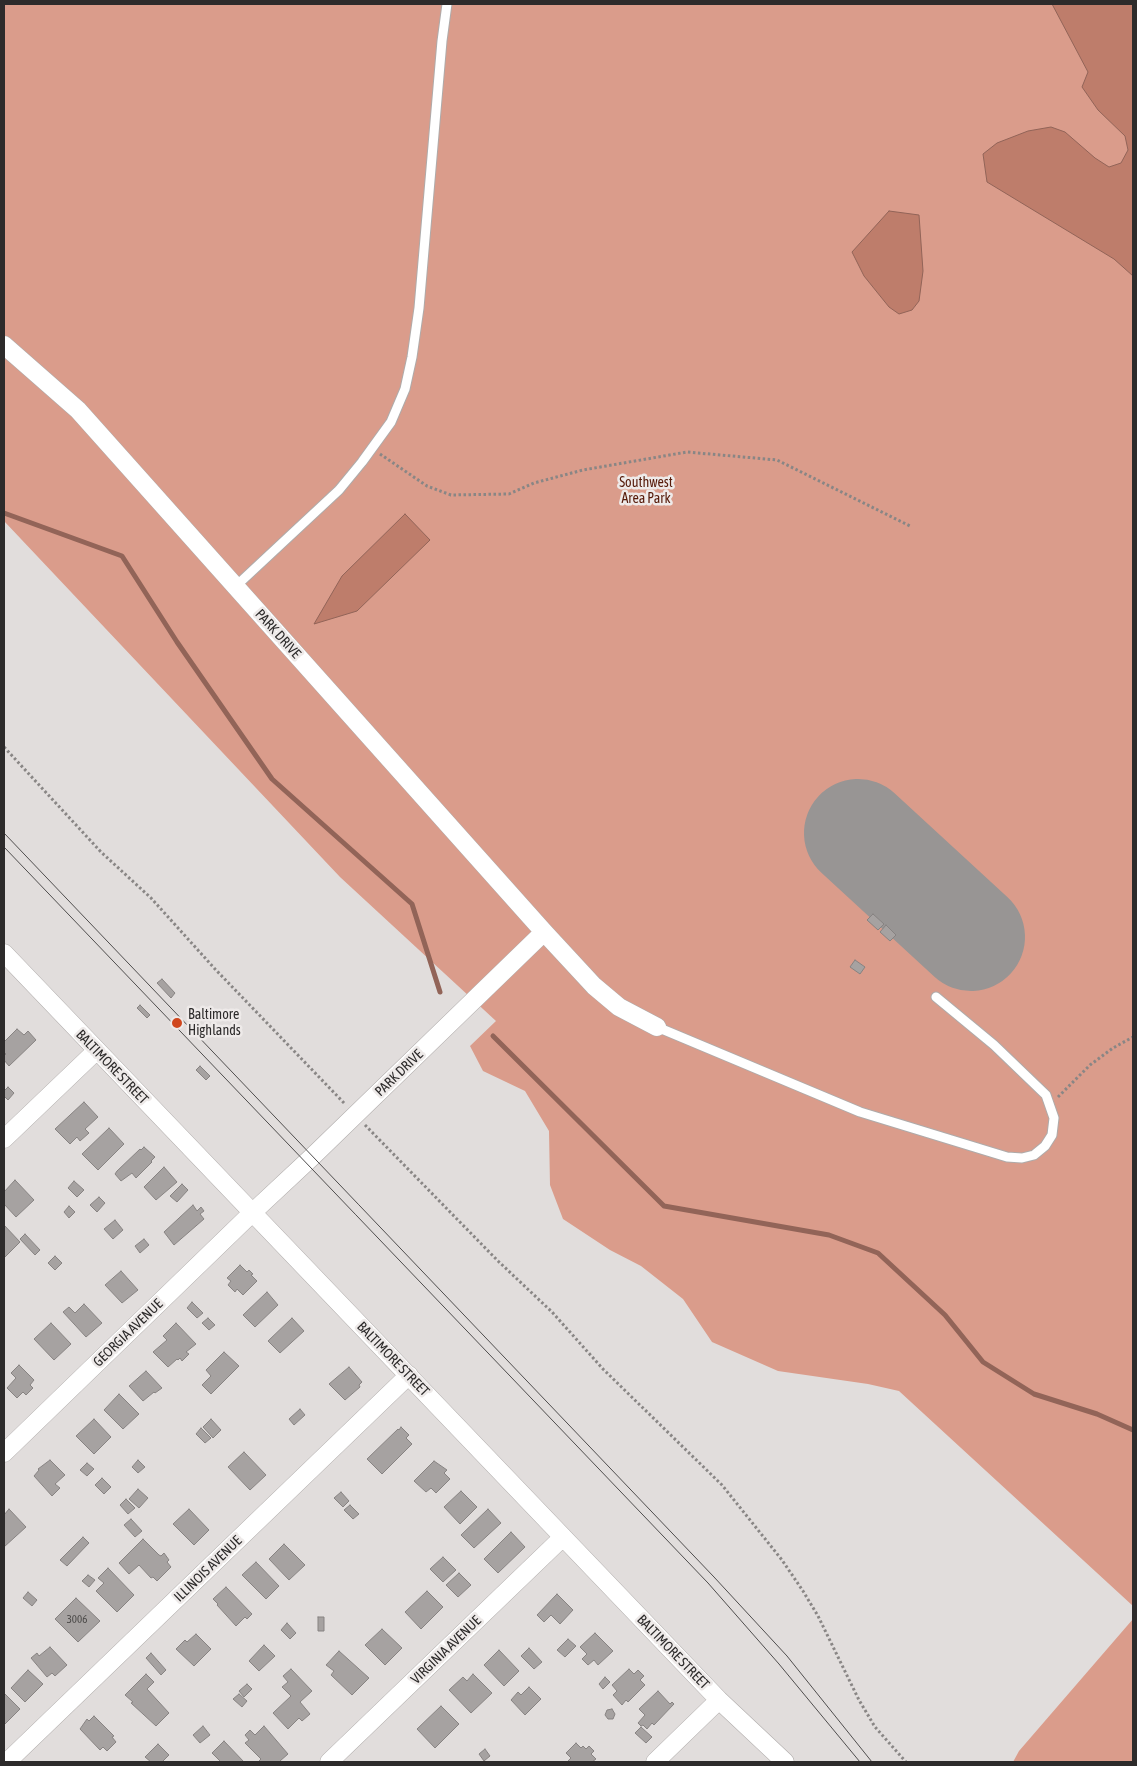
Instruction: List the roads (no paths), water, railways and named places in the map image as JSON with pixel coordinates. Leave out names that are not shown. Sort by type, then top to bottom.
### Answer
[{"type":"street","name":"PARK DRIVE","points":[[4,345],[78,410],[594,986],[619,1007],[657,1027]]},
{"type":"street","name":"PARK DRIVE","points":[[253,1212],[544,932]]},
{"type":"street","name":"BALTIMORE STREET","points":[[4,953],[719,1700],[785,1762]]},
{"type":"street","points":[[4,1140],[96,1051]]},
{"type":"street","name":"GEORGIA AVENUE","points":[[4,1453],[253,1212]]},
{"type":"street","name":"ILLINOIS AVENUE","points":[[5,1762],[409,1375]]},
{"type":"street","name":"VIRGINIA AVENUE","points":[[329,1762],[563,1537]]},
{"type":"street","points":[[654,1762],[719,1700]]},
{"type":"lane","points":[[236,586],[339,490],[391,422],[405,389],[412,358],[419,308],[442,41],[447,4]]},
{"type":"lane","points":[[657,1027],[860,1112],[1007,1157],[1022,1158],[1034,1155],[1045,1146],[1052,1135],[1054,1118],[1046,1095],[994,1046],[936,997]]},
{"type":"waterway","points":[[4,513],[122,556],[177,642],[272,779],[412,904],[440,992]]},
{"type":"waterway","points":[[493,1036],[664,1206],[829,1235],[878,1253],[945,1315],[983,1362],[1034,1394],[1097,1414],[1133,1430]]},
{"type":"tram line","points":[[4,833],[714,1577],[787,1656],[872,1762]]},
{"type":"tram line","points":[[4,847],[708,1583],[779,1664],[860,1762]]},
{"type":"place","name":"Baltimore Highlands","points":[[177,1023]]},
{"type":"park label","name":"Southwest Area Park","points":[[646,492]]}]
